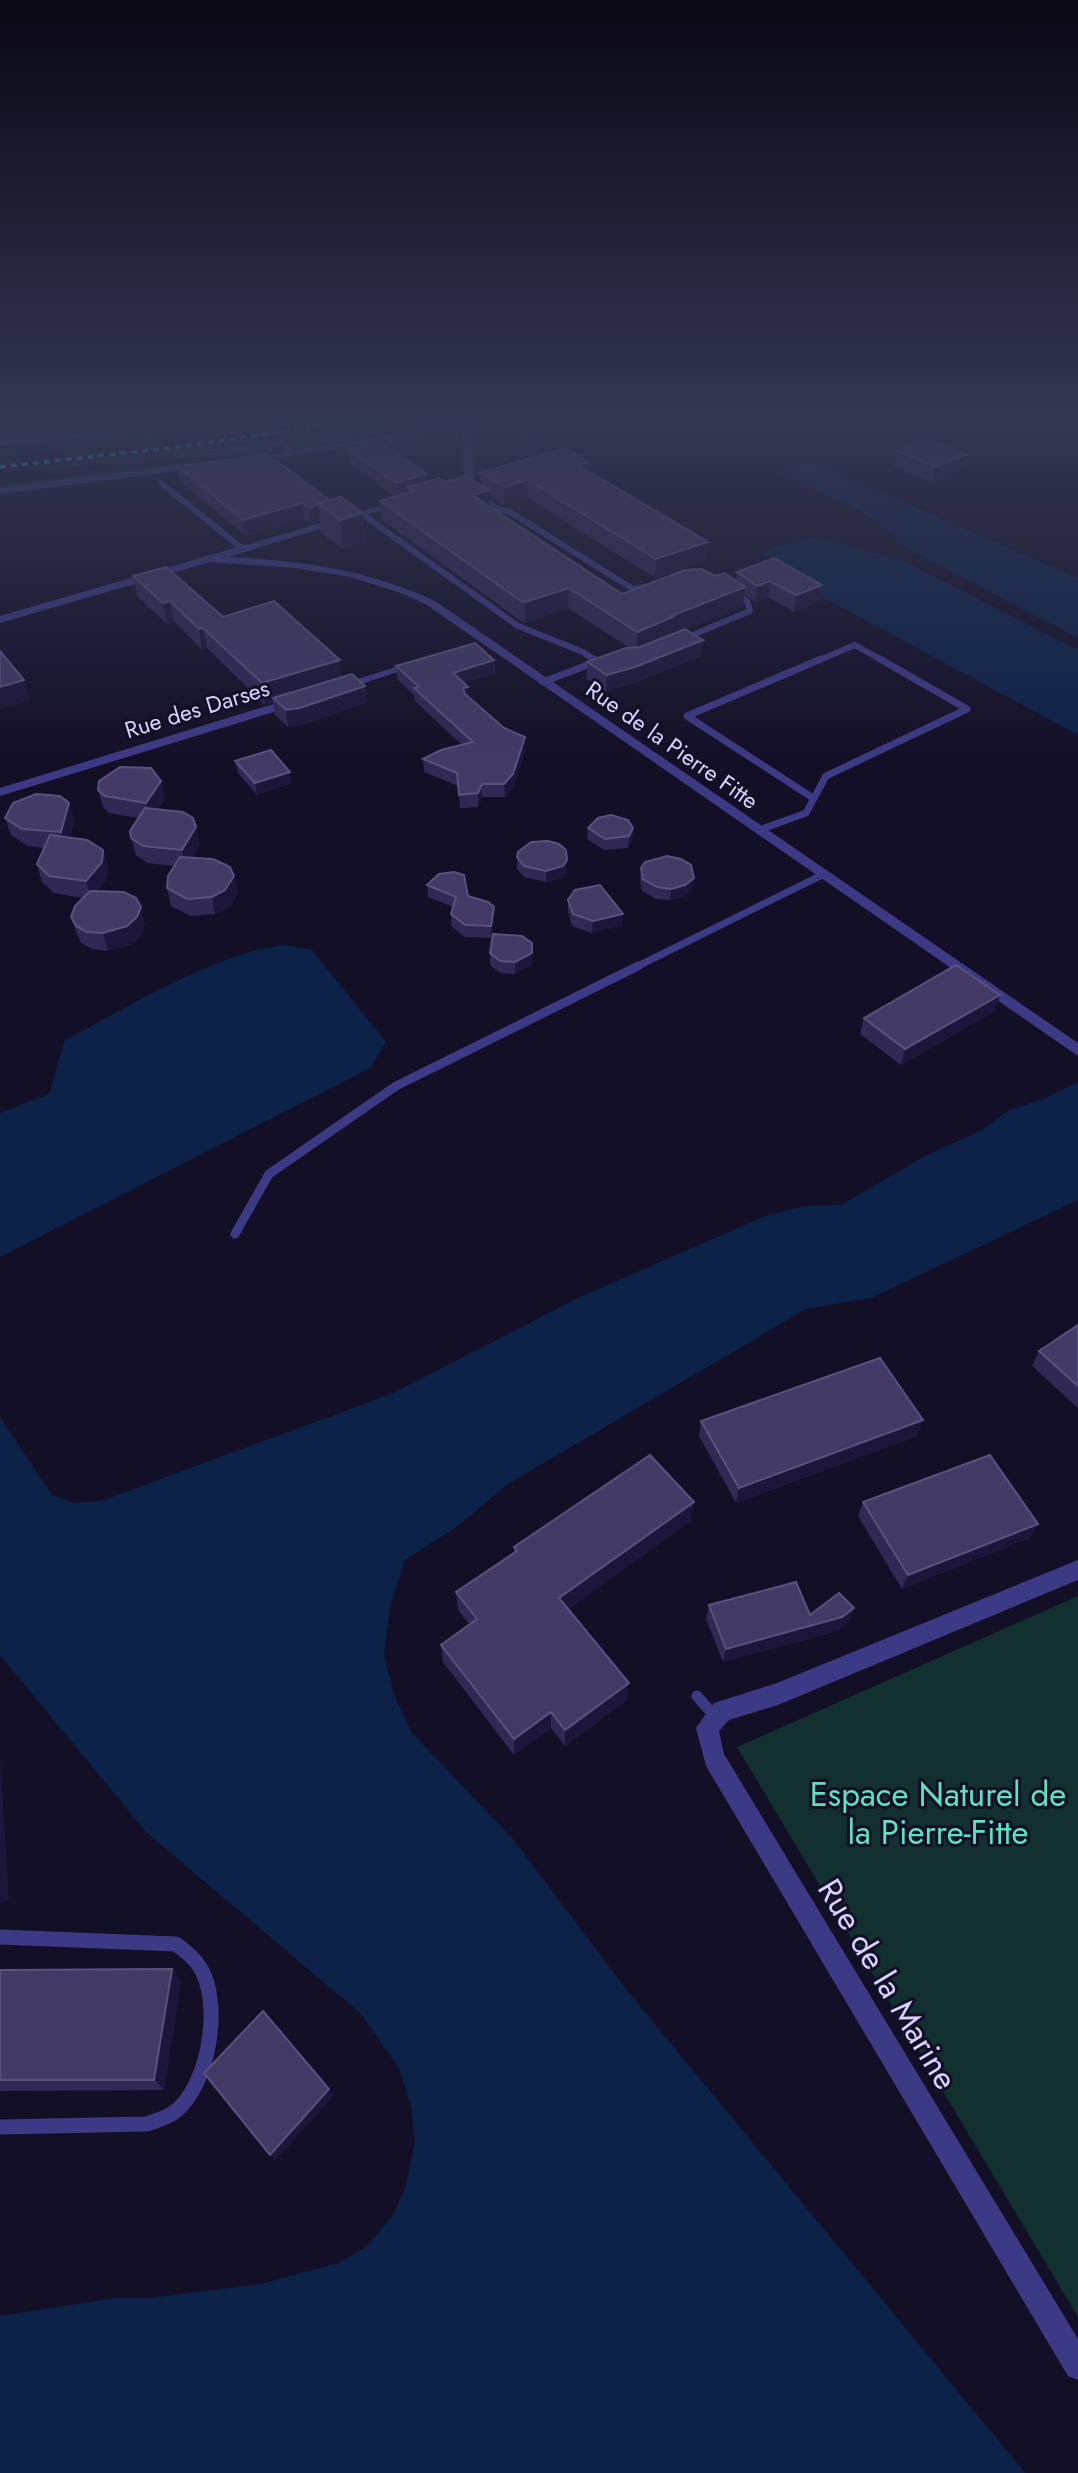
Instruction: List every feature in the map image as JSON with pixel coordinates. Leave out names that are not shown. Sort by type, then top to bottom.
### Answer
[{"type":"street","points":[[0,620],[296,533]]},
{"type":"street","name":"Rue de la Pierre Fitte","points":[[209,559],[324,568],[377,580],[431,603],[480,645],[543,682],[1078,1051]]},
{"type":"street","points":[[332,690],[435,659]]},
{"type":"street","name":"Rue des Darses","points":[[0,792],[306,697]]},
{"type":"street","points":[[716,1718],[722,1711],[778,1694],[1078,1570]]},
{"type":"street","name":"Rue de la Marine","points":[[716,1718],[707,1728],[714,1758],[1078,2366]]},
{"type":"lane","points":[[224,533],[243,549]]},
{"type":"lane","points":[[389,533],[518,626],[583,652],[596,661]]},
{"type":"lane","points":[[544,533],[633,589],[657,585]]},
{"type":"lane","points":[[675,642],[750,611],[747,601],[727,588]]},
{"type":"lane","points":[[759,830],[806,813],[826,776],[967,709],[855,645],[687,716],[813,798]]},
{"type":"lane","points":[[543,682],[604,660]]},
{"type":"lane","points":[[235,1234],[269,1174],[396,1086],[822,875]]},
{"type":"lane","points":[[697,1696],[716,1718]]},
{"type":"lane","points":[[0,1937],[176,1944],[194,1958],[209,1989],[213,2020],[198,2076],[178,2109],[163,2119],[146,2124],[0,2127]]},
{"type":"green space","name":"Espace Naturel de la Pierre-Fitte","points":[[1078,1596],[1078,2317],[737,1747]]},
{"type":"water","points":[[892,533],[975,533],[1078,578],[1078,638],[895,542],[898,538]]},
{"type":"water","points":[[815,537],[904,561],[1078,650],[1078,735],[789,579],[798,575],[763,554],[771,548]]},
{"type":"water","points":[[286,945],[312,950],[386,1042],[370,1068],[0,1257],[0,1113],[49,1094],[65,1040],[202,969],[259,950]]},
{"type":"water","points":[[1078,1082],[1078,1200],[871,1298],[806,1309],[508,1484],[458,1526],[405,1560],[390,1606],[384,1655],[394,1695],[412,1733],[512,1838],[625,1988],[1025,2473],[0,2473],[0,2316],[115,2298],[149,2298],[261,2284],[338,2263],[366,2247],[393,2216],[406,2185],[415,2142],[411,2107],[399,2068],[360,2013],[147,1833],[0,1655],[0,1417],[52,1495],[75,1503],[101,1501],[391,1394],[578,1298],[765,1216],[805,1206],[841,1205],[923,1157],[982,1130],[1009,1110],[1043,1099]]},
{"type":"building","points":[[426,533],[530,533],[622,594],[685,570],[702,569],[715,576],[724,573],[745,587],[637,632],[569,588],[521,601]]},
{"type":"building","points":[[615,533],[693,533],[708,542],[656,559]]},
{"type":"building","points":[[774,558],[822,585],[796,595],[770,581],[757,586],[737,572]]},
{"type":"building","points":[[166,567],[223,617],[274,601],[340,660],[262,683],[203,628],[199,629],[170,601],[163,603],[133,576]]},
{"type":"building","points":[[685,629],[703,640],[607,675],[587,662],[626,648],[640,647]]},
{"type":"building","points":[[475,643],[494,660],[453,673],[468,687],[463,688],[465,694],[504,728],[525,737],[513,774],[504,784],[482,784],[478,793],[459,795],[457,773],[423,759],[441,750],[473,742],[414,688],[419,687],[396,666]]},
{"type":"building","points":[[0,651],[24,680],[0,687]]},
{"type":"building","points":[[352,674],[365,686],[300,708],[286,710],[273,698]]},
{"type":"building","points":[[271,750],[290,772],[255,783],[235,761]]},
{"type":"building","points":[[120,767],[151,768],[161,781],[146,803],[105,796],[98,790],[99,781]]},
{"type":"building","points":[[36,794],[60,796],[69,803],[61,832],[22,829],[5,818],[13,803]]},
{"type":"building","points":[[145,808],[183,812],[193,818],[196,827],[182,850],[143,846],[131,838],[130,831]]},
{"type":"building","points":[[611,815],[628,820],[633,828],[629,836],[605,839],[588,828],[598,818]]},
{"type":"building","points":[[50,835],[87,840],[103,850],[102,862],[86,881],[49,876],[37,864]]},
{"type":"building","points":[[548,841],[559,844],[566,850],[567,860],[563,866],[546,871],[524,866],[517,857],[518,852],[531,842]]},
{"type":"building","points":[[667,856],[681,859],[691,865],[694,878],[685,885],[671,889],[657,887],[643,879],[641,868],[645,862]]},
{"type":"building","points":[[180,857],[213,859],[230,867],[234,876],[225,890],[212,897],[187,899],[167,888],[168,876]]},
{"type":"building","points":[[454,872],[464,875],[468,896],[488,902],[494,907],[491,926],[465,925],[451,914],[456,897],[427,885],[439,874]]},
{"type":"building","points":[[600,885],[623,914],[593,921],[573,914],[568,900],[575,890]]},
{"type":"building","points":[[90,891],[124,892],[136,898],[141,907],[137,917],[127,926],[103,933],[87,932],[76,926],[71,917],[75,906]]},
{"type":"building","points":[[493,934],[522,936],[532,943],[532,953],[515,962],[500,961],[490,953]]},
{"type":"building","points":[[956,965],[1000,995],[905,1049],[864,1018]]},
{"type":"building","points":[[1078,1325],[1078,1386],[1039,1351]]},
{"type":"building","points":[[880,1358],[923,1420],[739,1488],[701,1421]]},
{"type":"building","points":[[650,1455],[694,1502],[559,1598],[629,1683],[565,1730],[551,1712],[514,1739],[441,1645],[477,1619],[456,1592],[517,1551],[514,1547]]},
{"type":"building","points":[[990,1455],[1038,1524],[908,1575],[863,1502]]},
{"type":"building","points":[[796,1582],[810,1615],[839,1593],[854,1608],[842,1617],[726,1649],[709,1605]]},
{"type":"building","points":[[172,1969],[154,2080],[0,2080],[0,1970]]},
{"type":"building","points":[[263,2011],[329,2089],[270,2155],[204,2073]]}]
